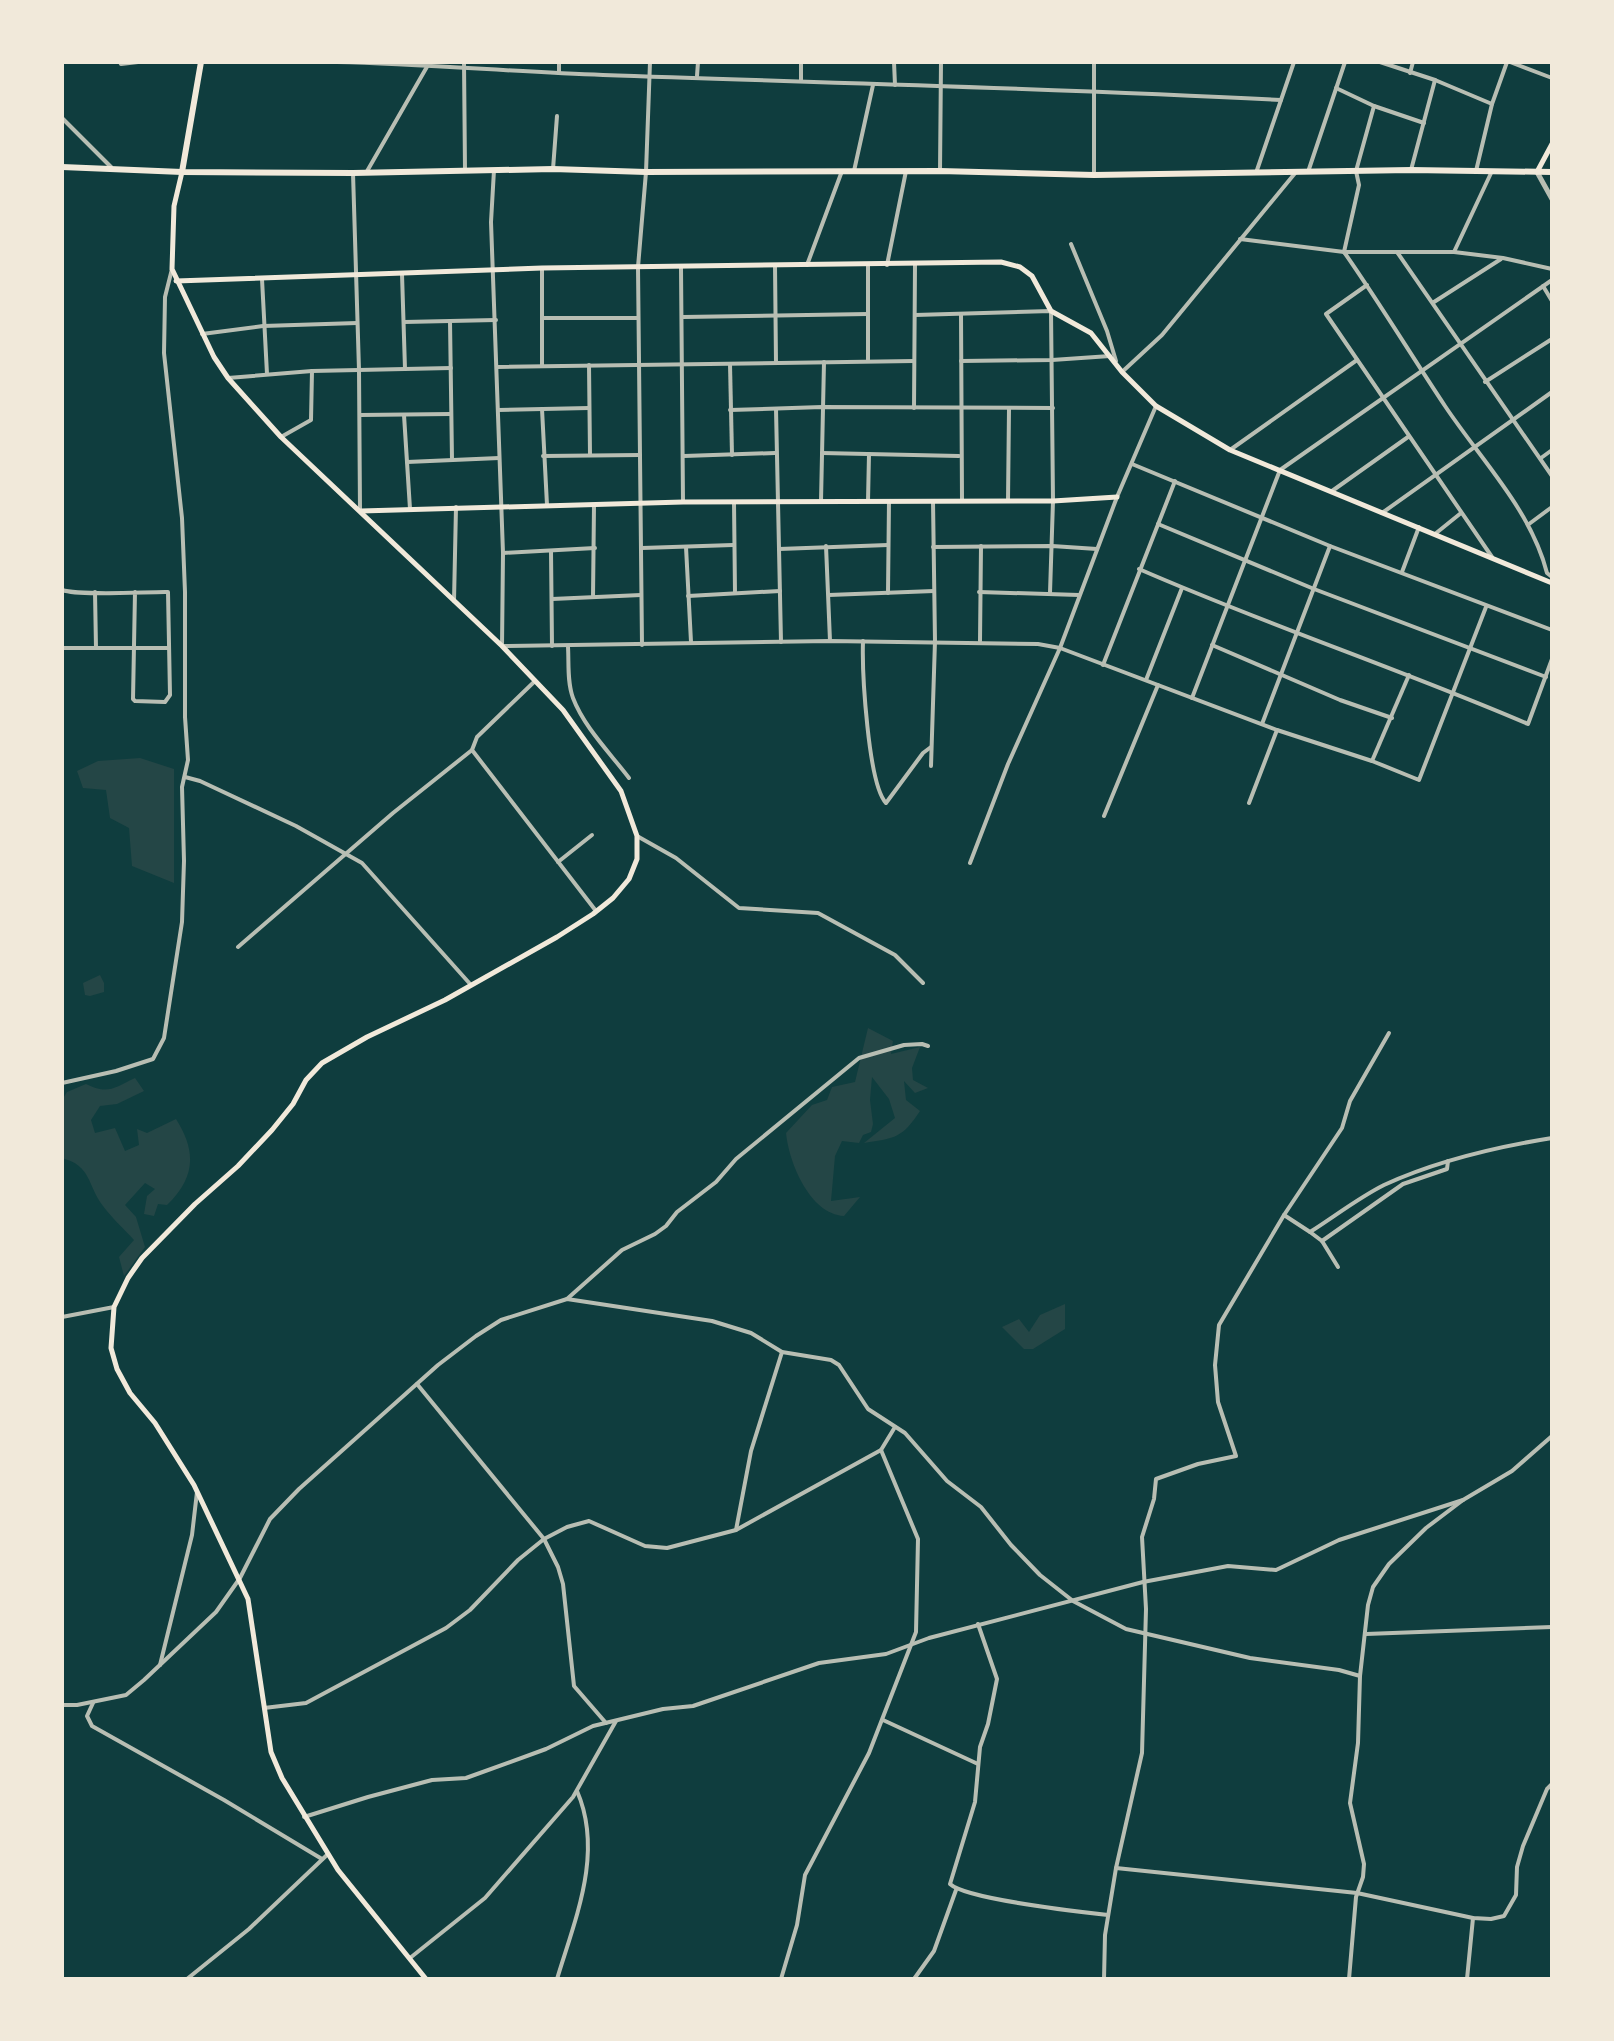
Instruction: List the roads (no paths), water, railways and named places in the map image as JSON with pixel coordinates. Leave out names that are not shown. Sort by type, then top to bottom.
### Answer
[{"type":"main road","points":[[201,62],[174,206],[172,269],[202,334],[228,378],[281,437],[502,646],[563,710],[608,770],[625,800],[637,836],[637,859],[629,879],[596,911],[557,937],[471,985],[322,1063],[306,1080],[293,1104],[272,1130],[142,1258],[114,1307],[111,1348],[117,1369],[130,1393],[155,1423],[197,1492],[248,1599],[271,1752],[282,1778],[328,1854],[369,1912],[426,1979]]},
{"type":"main road","points":[[1537,172],[1552,144]]},
{"type":"main road","points":[[62,167],[182,172],[353,173],[553,169],[1094,175],[1411,170],[1552,172]]},
{"type":"main road","points":[[176,281],[542,268],[1001,262],[1020,267],[1032,276],[1051,311],[1091,333],[1122,372],[1156,406],[1230,450],[1330,493],[1552,580]]},
{"type":"main road","points":[[360,511],[683,502],[1053,501],[1117,497]]},
{"type":"street","points":[[120,62],[138,62]]},
{"type":"street","points":[[337,62],[464,64],[559,73],[1093,90],[1281,100]]},
{"type":"street","points":[[511,62],[511,69]]},
{"type":"street","points":[[559,62],[559,73]]},
{"type":"street","points":[[642,645],[638,267],[646,172],[650,62]]},
{"type":"street","points":[[697,76],[698,62]]},
{"type":"street","points":[[801,62],[801,81]]},
{"type":"street","points":[[894,62],[895,85]]},
{"type":"street","points":[[940,171],[941,62]]},
{"type":"street","points":[[1094,62],[1094,175]]},
{"type":"street","points":[[1256,173],[1294,62]]},
{"type":"street","points":[[1308,172],[1345,62]]},
{"type":"street","points":[[1380,62],[1435,80],[1492,104]]},
{"type":"street","points":[[1410,73],[1413,62]]},
{"type":"street","points":[[1476,171],[1492,104],[1509,62],[1552,78]]},
{"type":"street","points":[[464,64],[465,170]]},
{"type":"street","points":[[366,173],[428,65]]},
{"type":"street","points":[[1411,170],[1435,80]]},
{"type":"street","points":[[854,171],[873,85]]},
{"type":"street","points":[[1336,88],[1374,106],[1424,123]]},
{"type":"street","points":[[1374,106],[1356,171],[1359,185],[1344,252],[1529,524],[1552,580]]},
{"type":"street","points":[[553,169],[557,116]]},
{"type":"street","points":[[62,118],[112,169]]},
{"type":"street","points":[[494,170],[491,222],[503,553],[502,646],[830,641],[1038,644],[1060,648],[1419,780],[1486,607]]},
{"type":"street","points":[[807,265],[842,171]]},
{"type":"street","points":[[887,265],[906,171]]},
{"type":"street","points":[[1454,252],[1492,171]]},
{"type":"street","points":[[1122,372],[1162,335],[1296,172]]},
{"type":"street","points":[[1537,172],[1552,199]]},
{"type":"street","points":[[353,173],[360,511]]},
{"type":"street","points":[[1240,239],[1344,252],[1454,252],[1503,258],[1552,269]]},
{"type":"street","points":[[1071,244],[1107,331],[1116,364]]},
{"type":"street","points":[[1397,252],[1552,476]]},
{"type":"street","points":[[1434,302],[1503,258]]},
{"type":"street","points":[[775,265],[776,363]]},
{"type":"street","points":[[868,265],[868,361]]},
{"type":"street","points":[[914,408],[915,265]]},
{"type":"street","points":[[542,268],[542,366]]},
{"type":"street","points":[[681,268],[683,502]]},
{"type":"street","points":[[62,1083],[153,1059],[162,1044],[183,905],[181,812],[188,760],[185,592],[182,518],[164,353],[165,297],[172,269]]},
{"type":"street","points":[[402,274],[405,369]]},
{"type":"street","points":[[262,279],[267,374]]},
{"type":"street","points":[[1192,698],[1280,470],[1552,280]]},
{"type":"street","points":[[1367,285],[1326,314],[1492,557]]},
{"type":"street","points":[[1543,286],[1552,301]]},
{"type":"street","points":[[915,315],[1051,311],[1053,501],[1050,593]]},
{"type":"street","points":[[683,317],[868,314]]},
{"type":"street","points":[[961,314],[959,456],[962,500]]},
{"type":"street","points":[[543,318],[638,318]]},
{"type":"street","points":[[404,322],[496,320]]},
{"type":"street","points":[[450,321],[452,460]]},
{"type":"street","points":[[202,334],[263,326],[357,323]]},
{"type":"street","points":[[1485,382],[1552,339]]},
{"type":"street","points":[[961,361],[1110,356]]},
{"type":"street","points":[[1230,450],[1357,360]]},
{"type":"street","points":[[497,367],[914,361]]},
{"type":"street","points":[[821,501],[824,362]]},
{"type":"street","points":[[730,364],[732,455]]},
{"type":"street","points":[[589,365],[590,455]]},
{"type":"street","points":[[228,378],[312,371],[451,368]]},
{"type":"street","points":[[281,437],[311,420],[312,371]]},
{"type":"street","points":[[1382,513],[1552,392]]},
{"type":"street","points":[[970,863],[1156,406]]},
{"type":"street","points":[[730,410],[822,407],[1053,408]]},
{"type":"street","points":[[498,410],[589,408]]},
{"type":"street","points":[[542,409],[547,505]]},
{"type":"street","points":[[776,409],[781,642]]},
{"type":"street","points":[[1008,501],[1009,409]]},
{"type":"street","points":[[360,415],[451,414]]},
{"type":"street","points":[[404,415],[410,509]]},
{"type":"street","points":[[1330,493],[1408,437]]},
{"type":"street","points":[[1540,458],[1552,450]]},
{"type":"street","points":[[684,456],[775,453]]},
{"type":"street","points":[[821,453],[959,456]]},
{"type":"street","points":[[868,501],[869,454]]},
{"type":"street","points":[[543,456],[640,455]]},
{"type":"street","points":[[407,462],[499,458]]},
{"type":"street","points":[[1132,464],[1330,546],[1552,630]]},
{"type":"street","points":[[1103,665],[1175,481]]},
{"type":"street","points":[[888,593],[889,501]]},
{"type":"street","points":[[931,766],[935,641],[933,501]]},
{"type":"street","points":[[734,502],[735,593]]},
{"type":"street","points":[[593,597],[594,505]]},
{"type":"street","points":[[454,603],[456,507]]},
{"type":"street","points":[[1529,524],[1552,507]]},
{"type":"street","points":[[1435,534],[1461,513]]},
{"type":"street","points":[[1158,524],[1314,589],[1547,677]]},
{"type":"street","points":[[1402,572],[1419,527]]},
{"type":"street","points":[[642,548],[733,545]]},
{"type":"street","points":[[779,549],[888,545]]},
{"type":"street","points":[[826,546],[830,641]]},
{"type":"street","points":[[980,641],[981,546]]},
{"type":"street","points":[[933,547],[1052,546],[1097,549]]},
{"type":"street","points":[[1262,724],[1330,546]]},
{"type":"street","points":[[686,547],[691,642]]},
{"type":"street","points":[[503,553],[595,548]]},
{"type":"street","points":[[551,551],[552,646]]},
{"type":"street","points":[[1139,569],[1528,724],[1552,659]]},
{"type":"street","points":[[1146,680],[1182,588]]},
{"type":"street","points":[[62,590],[95,592],[135,592],[169,593],[170,695],[165,702],[133,699],[135,592]]},
{"type":"street","points":[[688,596],[780,591]]},
{"type":"street","points":[[829,595],[934,591]]},
{"type":"street","points":[[95,592],[96,648]]},
{"type":"street","points":[[979,592],[1079,595]]},
{"type":"street","points":[[551,600],[641,595]]},
{"type":"street","points":[[863,641],[865,692],[876,778],[881,797],[886,803],[923,753],[933,746]]},
{"type":"street","points":[[1212,645],[1340,700],[1392,718]]},
{"type":"street","points":[[568,646],[572,697],[583,718],[629,778]]},
{"type":"street","points":[[62,648],[169,648]]},
{"type":"street","points":[[1372,761],[1409,675]]},
{"type":"street","points":[[238,947],[393,813],[472,750],[477,737],[535,680]]},
{"type":"street","points":[[1104,816],[1158,685]]},
{"type":"street","points":[[1249,803],[1277,730]]},
{"type":"street","points":[[472,750],[596,911]]},
{"type":"street","points":[[185,777],[255,806],[349,853],[377,879],[471,985]]},
{"type":"street","points":[[558,862],[592,835]]},
{"type":"street","points":[[637,836],[676,858],[739,908],[818,913],[895,955],[923,983]]},
{"type":"street","points":[[1104,1979],[1108,1915],[1142,1753],[1146,1609],[1142,1537],[1154,1499],[1156,1479],[1198,1464],[1236,1456],[1218,1402],[1215,1365],[1219,1325],[1284,1215],[1342,1128],[1350,1101],[1389,1033]]},
{"type":"street","points":[[62,1705],[93,1703],[126,1695],[160,1666],[216,1612],[240,1578],[270,1519],[299,1489],[438,1365],[501,1320],[567,1299],[622,1250],[666,1226],[677,1212],[716,1182],[736,1159],[859,1058],[904,1045],[928,1046]]},
{"type":"street","points":[[1310,1232],[1380,1187],[1448,1161],[1552,1138]]},
{"type":"street","points":[[1322,1241],[1403,1184],[1447,1169],[1448,1161]]},
{"type":"street","points":[[1284,1215],[1322,1241],[1338,1267]]},
{"type":"street","points":[[567,1299],[712,1321],[751,1333],[782,1352],[831,1360],[839,1365],[868,1409],[905,1433],[947,1481],[981,1507],[1040,1575],[1073,1601],[1115,1625],[1250,1658],[1339,1670],[1360,1676]]},
{"type":"street","points":[[62,1317],[114,1307]]},
{"type":"street","points":[[736,1530],[751,1451],[782,1352]]},
{"type":"street","points":[[417,1384],[544,1539],[563,1584],[574,1686],[606,1723]]},
{"type":"street","points":[[264,1708],[306,1703],[446,1628],[470,1610],[518,1560],[544,1539],[567,1527],[589,1521],[645,1546],[667,1548],[736,1530],[881,1450],[896,1427]]},
{"type":"street","points":[[1349,1979],[1357,1893],[1364,1864],[1350,1803],[1358,1743],[1360,1676],[1373,1587],[1389,1564],[1426,1528],[1463,1500],[1512,1471],[1552,1436]]},
{"type":"street","points":[[781,1979],[797,1925],[805,1875],[853,1789],[916,1632],[918,1539],[881,1450]]},
{"type":"street","points":[[160,1666],[192,1535],[197,1492]]},
{"type":"street","points":[[304,1817],[432,1780],[466,1778],[606,1723],[663,1709],[693,1706],[819,1663],[886,1654],[978,1624],[1143,1582],[1228,1566],[1276,1570],[1339,1540],[1463,1500]]},
{"type":"street","points":[[978,1624],[997,1679],[980,1747],[975,1802],[950,1884],[956,1890],[1108,1915]]},
{"type":"street","points":[[1366,1634],[1552,1627]]},
{"type":"street","points":[[93,1703],[87,1716],[92,1726],[322,1859]]},
{"type":"street","points":[[410,1958],[485,1898],[577,1791],[616,1720]]},
{"type":"street","points":[[883,1720],[978,1764]]},
{"type":"street","points":[[1116,1868],[1357,1893],[1473,1918],[1491,1919],[1504,1916],[1516,1895],[1517,1867],[1523,1846],[1552,1784]]},
{"type":"street","points":[[557,1979],[585,1887],[588,1847],[586,1813],[577,1791]]},
{"type":"street","points":[[187,1979],[249,1929],[328,1854]]},
{"type":"street","points":[[914,1979],[934,1951],[956,1890]]},
{"type":"street","points":[[1467,1979],[1473,1918]]}]
